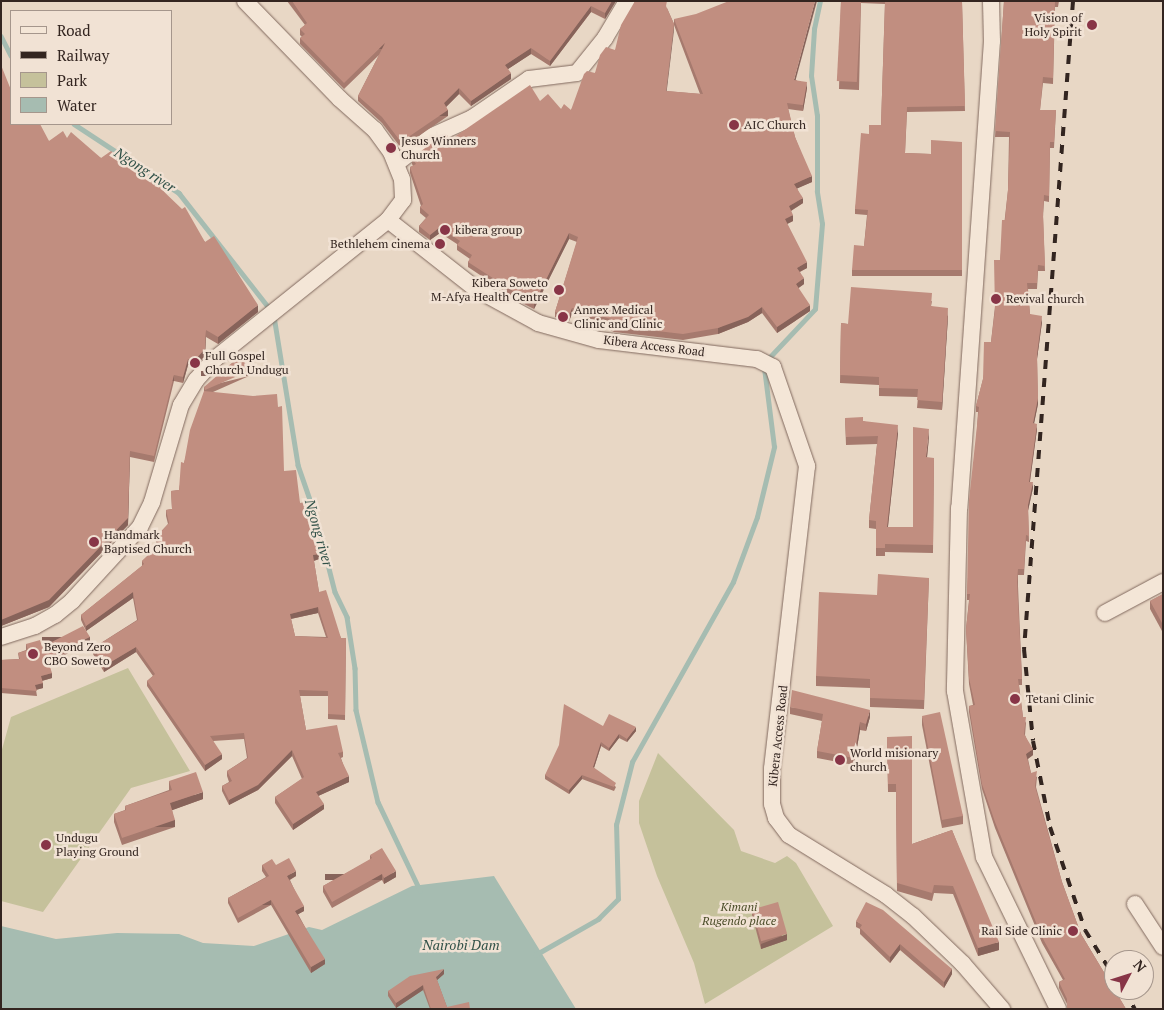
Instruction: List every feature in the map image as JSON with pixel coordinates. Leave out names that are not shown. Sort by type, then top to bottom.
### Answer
[{"type":"street","points":[[1,637],[35,626],[55,615],[131,538],[152,502],[181,405],[196,380],[216,358],[283,307],[388,220],[403,201],[397,163],[374,130],[340,99],[245,1]]},
{"type":"street","points":[[397,163],[432,136],[472,118],[529,79],[577,73],[605,38],[626,1]]},
{"type":"street","points":[[991,1],[992,41],[959,508],[954,691],[984,857],[1058,1009]]},
{"type":"street","name":"Kibera Access Road","points":[[388,220],[476,289],[538,323],[599,340],[764,361],[806,466],[772,769],[772,804],[776,818],[789,835],[886,895],[913,916],[963,964],[1002,1009]]},
{"type":"street","points":[[1106,612],[1163,582]]},
{"type":"street","points":[[1135,904],[1163,947]]},
{"type":"green space","name":"Undugu Playing Ground","points":[[128,668],[190,771],[131,788],[43,912],[1,901],[1,753],[11,717]]},
{"type":"green space","name":"Kimani Rugendo place","points":[[658,753],[734,830],[741,851],[775,863],[787,856],[796,863],[833,926],[705,1004],[694,963],[657,876],[639,823],[639,801]]},
{"type":"water","name":"Nairobi Dam","points":[[494,876],[576,1009],[1,1009],[1,926],[56,939],[117,933],[179,934],[203,943],[254,946],[309,927],[322,930],[412,886]]},
{"type":"building","points":[[292,1],[612,1],[605,13],[591,6],[550,61],[531,48],[505,65],[511,73],[471,101],[459,88],[444,103],[448,110],[401,142],[382,117],[358,96],[385,43],[344,83],[300,38],[305,34],[300,29],[307,23]]},
{"type":"building","points":[[635,1],[667,1],[666,6],[674,24],[666,91],[703,94],[674,19],[696,14],[729,1],[815,1],[794,80],[807,82],[803,105],[787,103],[795,137],[812,176],[794,184],[803,198],[789,206],[793,215],[785,219],[807,262],[797,268],[804,278],[796,284],[810,305],[777,327],[762,307],[748,317],[718,328],[683,334],[614,326],[610,325],[611,319],[572,308],[569,316],[555,312],[578,237],[569,233],[534,304],[468,262],[472,255],[457,245],[460,241],[440,227],[430,235],[419,226],[429,215],[420,207],[423,204],[410,167],[416,164],[412,158],[437,139],[447,135],[450,140],[530,85],[540,101],[548,94],[561,109],[564,104],[571,110],[584,74],[587,71],[595,73],[600,55],[606,47],[615,50],[621,25]]},
{"type":"building","points":[[841,1],[861,2],[857,82],[837,81]]},
{"type":"building","points":[[885,1],[962,1],[965,106],[907,107],[905,153],[931,154],[931,140],[962,142],[962,270],[852,270],[854,245],[864,246],[868,210],[855,209],[861,133],[869,134],[869,125],[881,125]]},
{"type":"building","points":[[1004,1],[1055,1],[1053,78],[1043,77],[1040,110],[1056,110],[1054,142],[1050,142],[1049,196],[1044,195],[1045,266],[1038,265],[1037,283],[1027,283],[1030,314],[1042,316],[1037,354],[1038,398],[1033,423],[1037,424],[1029,482],[1033,482],[1028,505],[1029,536],[1026,535],[1024,569],[1018,569],[1017,582],[1022,679],[1018,679],[1023,717],[1026,717],[1024,734],[1033,749],[1026,754],[1031,773],[1037,771],[1035,786],[1062,882],[1081,934],[1104,972],[1104,1000],[1121,1000],[1126,1009],[1067,1009],[1067,999],[1059,982],[1065,979],[1042,937],[995,822],[982,784],[969,706],[975,705],[969,678],[966,629],[970,594],[967,594],[969,500],[979,407],[976,406],[983,379],[984,342],[991,342],[995,310],[994,260],[1000,260],[1002,220],[1005,220],[1008,190],[1010,132],[995,131]]},
{"type":"building","points":[[1,65],[10,88],[10,125],[41,125],[49,141],[63,131],[67,138],[71,132],[101,158],[111,151],[163,187],[160,188],[182,209],[185,207],[205,242],[214,236],[258,305],[218,337],[206,330],[205,349],[195,360],[188,359],[183,377],[174,375],[154,456],[130,451],[128,518],[49,600],[1,620]]},
{"type":"building","points":[[851,287],[932,293],[931,306],[948,308],[942,402],[917,400],[918,389],[879,388],[879,377],[840,375],[841,323],[848,324]]},
{"type":"building","points":[[241,355],[249,371],[205,390],[204,387]]},
{"type":"building","points":[[204,391],[253,396],[277,394],[278,407],[282,406],[284,471],[296,470],[300,503],[305,502],[319,554],[313,555],[319,592],[326,590],[341,638],[346,638],[345,715],[328,714],[328,691],[299,690],[306,730],[337,725],[343,752],[338,753],[349,776],[316,792],[324,804],[293,824],[275,797],[304,777],[292,750],[258,785],[229,800],[222,786],[232,781],[227,771],[248,758],[244,733],[210,736],[222,754],[205,765],[147,681],[155,674],[136,647],[104,666],[93,648],[138,620],[133,592],[86,626],[81,615],[144,564],[142,561],[159,545],[156,537],[169,523],[166,510],[172,509],[171,491],[179,490],[181,462],[184,463],[190,430]],"holes":[[[318,607],[328,638],[295,636],[290,614]]]},
{"type":"building","points":[[863,417],[863,421],[898,425],[887,527],[913,527],[913,427],[929,429],[926,457],[934,458],[933,545],[885,544],[885,548],[876,548],[876,521],[869,520],[878,436],[846,437],[845,418]]},
{"type":"building","points":[[878,574],[929,578],[924,700],[870,698],[870,679],[816,676],[819,592],[877,595]]},
{"type":"building","points":[[1163,594],[1163,623],[1162,623],[1150,601]]},
{"type":"building","points":[[83,626],[90,637],[47,658],[52,673],[41,676],[43,683],[35,685],[37,691],[1,688],[1,660],[20,659],[18,653],[28,650],[26,644],[40,640],[42,647]]},
{"type":"building","points":[[792,690],[870,710],[866,724],[860,722],[854,758],[817,751],[823,714],[790,707]]},
{"type":"building","points":[[564,704],[603,726],[609,714],[636,727],[627,739],[619,734],[609,748],[601,742],[593,767],[616,783],[614,787],[582,775],[569,790],[545,775],[559,745]]},
{"type":"building","points":[[940,712],[963,816],[942,820],[922,716]]},
{"type":"building","points":[[912,736],[912,844],[952,830],[999,942],[978,948],[953,886],[934,885],[932,893],[897,883],[896,784],[888,784],[887,737]]},
{"type":"building","points":[[196,772],[203,792],[170,803],[175,820],[122,838],[114,814],[126,810],[125,806],[172,790],[169,781]]},
{"type":"building","points":[[382,848],[396,871],[384,878],[382,874],[332,902],[323,886],[372,858],[370,855]]},
{"type":"building","points":[[289,858],[296,871],[287,876],[304,906],[295,911],[325,959],[311,967],[271,900],[238,918],[228,898],[269,876],[262,865],[272,859],[276,865]]},
{"type":"building","points":[[778,902],[787,934],[761,941],[752,909]]},
{"type":"building","points":[[866,902],[883,910],[952,969],[944,982],[900,944],[890,957],[860,928],[862,925],[856,921]]},
{"type":"building","points":[[444,969],[436,977],[447,1007],[469,1002],[470,1009],[431,1009],[423,985],[396,1003],[388,991],[410,976]]},
{"type":"waterway","points":[[766,361],[815,309],[822,224],[817,191],[817,116],[811,76],[814,29],[820,1]]},
{"type":"waterway","name":"Ngong river","points":[[1,36],[10,54]]},
{"type":"waterway","name":"Ngong river","points":[[76,125],[179,193],[270,309]]},
{"type":"waterway","name":"Ngong river","points":[[274,316],[298,465],[316,517],[335,592],[347,617],[355,668],[356,710],[378,802],[420,890]]},
{"type":"waterway","points":[[535,955],[598,919],[618,899],[616,825],[632,762],[733,582],[757,517],[774,447],[764,368]]},
{"type":"railway","points":[[1073,1],[1024,649],[1033,741],[1050,827],[1085,930],[1104,961]]},
{"type":"railway","points":[[1129,1000],[1135,1009]]},
{"type":"place","name":"Vision of Holy Spirit","points":[[1092,25]]},
{"type":"place","name":"AIC Church","points":[[734,125]]},
{"type":"place","name":"Jesus Winners Church","points":[[391,148]]},
{"type":"place","name":"kibera group","points":[[445,230]]},
{"type":"place","name":"Bethlehem cinema","points":[[440,244]]},
{"type":"place","name":"Kibera Soweto M-Afya Health Centre","points":[[559,290]]},
{"type":"place","name":"Revival church","points":[[996,299]]},
{"type":"place","name":"Annex Medical Clinic and Clinic","points":[[563,317]]},
{"type":"place","name":"Full Gospel Church Undugu","points":[[195,363]]},
{"type":"place","name":"Handmark Baptised Church","points":[[94,542]]},
{"type":"place","name":"Beyond Zero CBO Soweto","points":[[33,654]]},
{"type":"place","name":"Tetani Clinic","points":[[1015,699]]},
{"type":"place","name":"World misionary church","points":[[840,760]]},
{"type":"place","name":"Undugu Playing Ground","points":[[46,845]]},
{"type":"place","name":"Rail Side Clinic","points":[[1073,931]]}]
